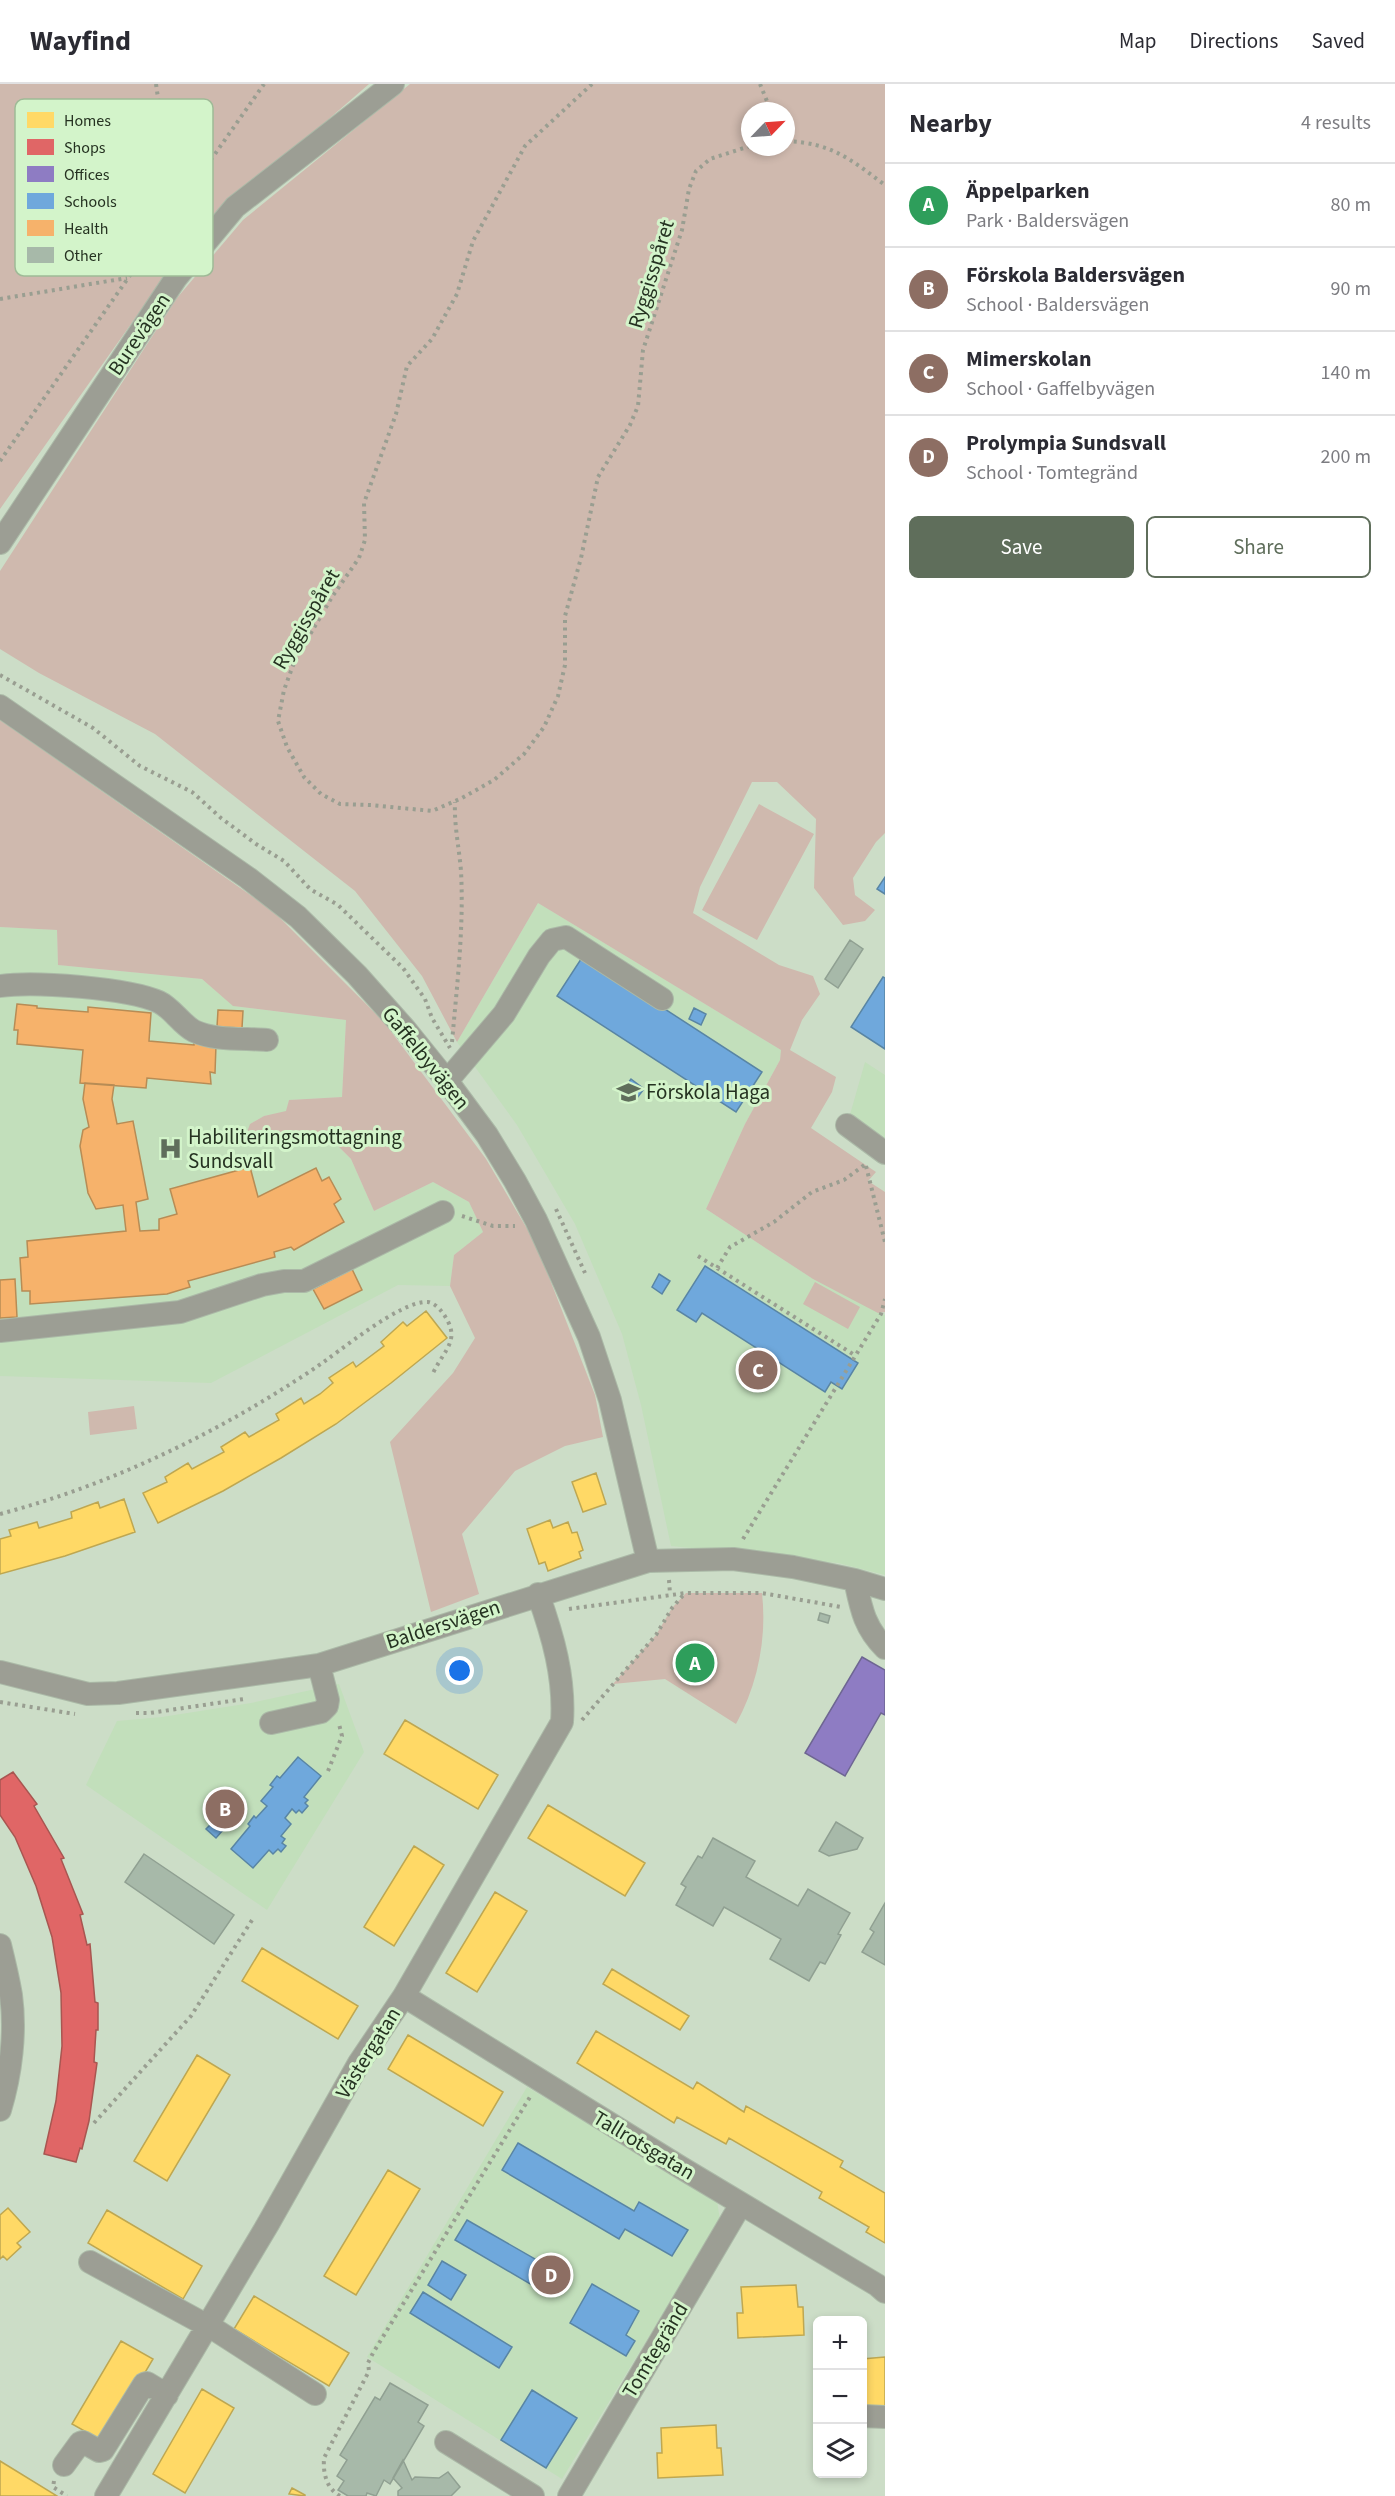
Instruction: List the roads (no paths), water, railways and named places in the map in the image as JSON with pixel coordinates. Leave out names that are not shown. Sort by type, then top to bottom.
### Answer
[{"type":"street","name":"Burevägen","points":[[213,232],[235,207],[393,84]]},
{"type":"street","name":"Burevägen","points":[[0,543],[178,276]]},
{"type":"street","name":"Gaffelbyvägen","points":[[0,705],[248,878],[298,917],[357,975],[447,1081],[487,1135],[536,1220],[589,1337],[610,1400],[648,1561]]},
{"type":"street","points":[[447,1081],[504,1014],[539,956],[552,940],[566,937],[662,999]]},
{"type":"street","points":[[0,986],[20,983],[132,993],[161,1003],[194,1031],[210,1035],[267,1040]]},
{"type":"street","points":[[847,1125],[876,1155]]},
{"type":"street","points":[[0,1331],[180,1312],[262,1285],[284,1281],[304,1281],[442,1212]]},
{"type":"street","name":"Baldersvägen","points":[[0,1672],[88,1694],[118,1693],[319,1665],[648,1561],[733,1559],[793,1567],[885,1589]]},
{"type":"street","points":[[855,1580],[862,1611],[871,1633],[885,1648]]},
{"type":"street","name":"Västergatan","points":[[111,2495],[166,2395],[359,2063],[404,1996],[562,1722],[563,1687],[548,1624],[538,1594]]},
{"type":"street","points":[[271,1723],[321,1712],[327,1706],[328,1700],[319,1665]]},
{"type":"street","points":[[0,1944],[11,1996],[12,2041],[6,2091],[0,2110]]},
{"type":"street","name":"Tallrotsgatan","points":[[404,1996],[539,2081],[856,2272],[885,2292]]},
{"type":"street","name":"Tomtegränd","points":[[568,2496],[741,2204]]},
{"type":"street","points":[[90,2262],[207,2328],[217,2331],[315,2394]]},
{"type":"street","points":[[64,2465],[80,2443],[83,2442],[99,2451],[103,2450],[144,2384],[147,2383],[166,2395]]},
{"type":"street","points":[[867,2416],[885,2417]]},
{"type":"street","points":[[446,2442],[533,2496]]},
{"type":"place","name":"Förskola Haga","points":[[628,1092]]},
{"type":"place","name":"Habiliteringsmottagning Sundsvall","points":[[170,1149]]},
{"type":"place","name":"Mimerskolan","points":[[758,1370]]},
{"type":"place","name":"Äppelparken","points":[[695,1663]]},
{"type":"place","name":"Förskola Baldersvägen","points":[[225,1809]]},
{"type":"place","name":"Prolympia Sundsvall","points":[[551,2275]]}]
